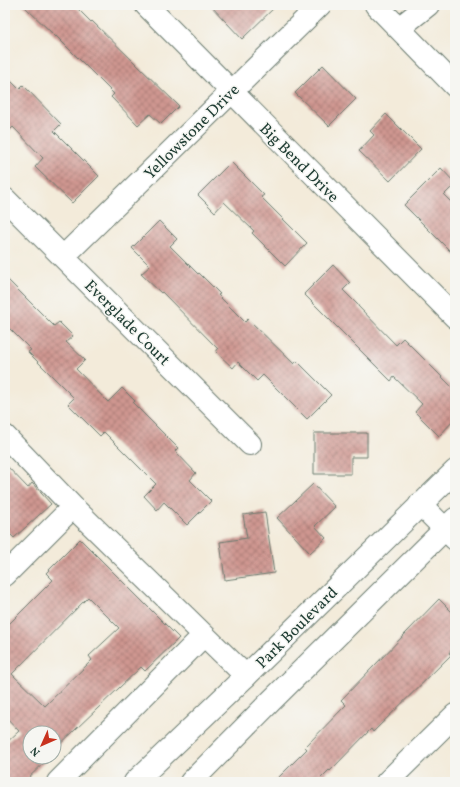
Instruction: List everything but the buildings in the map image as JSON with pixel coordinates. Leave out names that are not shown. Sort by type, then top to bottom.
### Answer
[{"type":"street","name":"Big Bend Drive","points":[[146,5],[455,318]]},
{"type":"street","name":"Yellowstone Drive","points":[[63,257],[320,5]]},
{"type":"street","points":[[376,5],[455,86]]},
{"type":"street","points":[[399,28],[428,5]]},
{"type":"street","name":"Everglade Court","points":[[5,199],[250,444]]},
{"type":"street","points":[[5,436],[73,507],[271,701]]},
{"type":"street","name":"Park Boulevard","points":[[135,782],[246,676],[455,471]]},
{"type":"street","points":[[191,782],[271,701],[452,529],[420,504]]},
{"type":"street","points":[[5,575],[73,507]]},
{"type":"street","points":[[58,782],[204,635]]},
{"type":"street","points":[[387,782],[455,715]]}]
